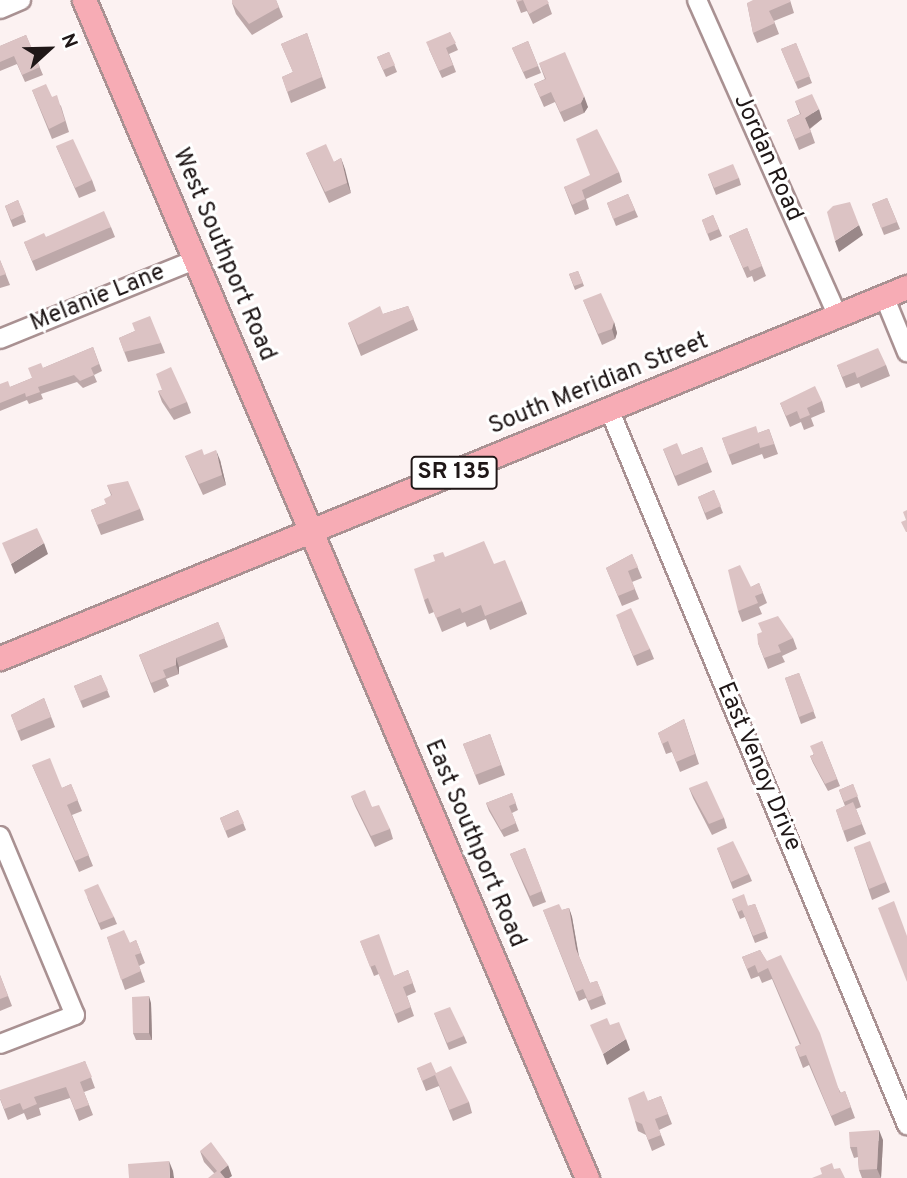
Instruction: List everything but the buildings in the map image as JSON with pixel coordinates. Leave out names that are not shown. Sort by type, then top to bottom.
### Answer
[{"type":"main road","name":"West Southport Road","points":[[84,0],[314,530]]},
{"type":"main road","name":"South Meridian Street","points":[[0,658],[907,287]]},
{"type":"main road","name":"East Southport Road","points":[[314,530],[587,1178]]},
{"type":"street","points":[[0,9],[21,0]]},
{"type":"street","name":"Jordan Road","points":[[697,0],[837,316]]},
{"type":"street","name":"Melanie Lane","points":[[0,339],[197,259]]},
{"type":"street","points":[[884,296],[907,352]]},
{"type":"street","name":"East Venoy Drive","points":[[609,409],[907,1125]]},
{"type":"street","points":[[0,836],[75,1015],[0,1044]]}]
